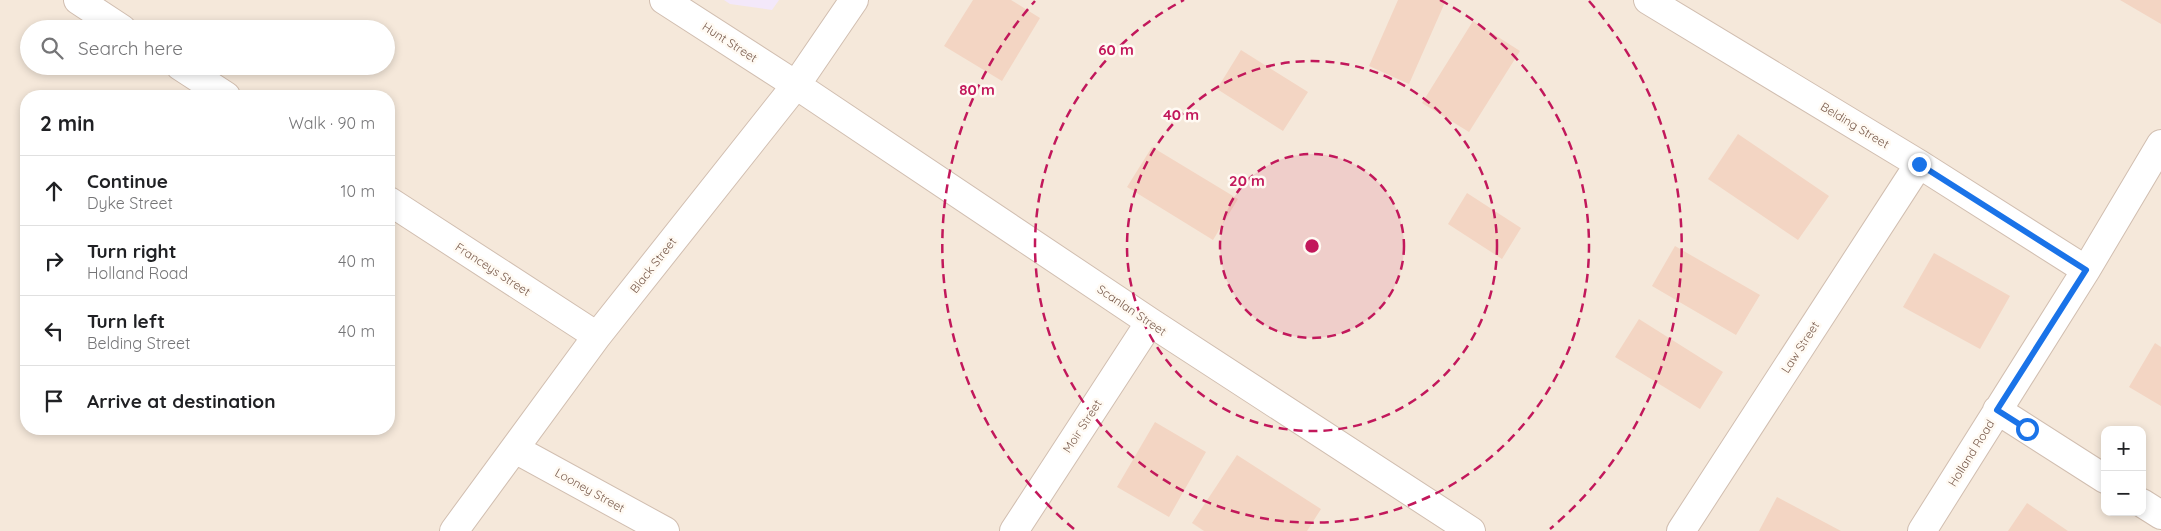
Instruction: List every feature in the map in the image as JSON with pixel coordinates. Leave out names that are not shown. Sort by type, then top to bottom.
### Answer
[{"type":"street","points":[[78,0],[108,20]]},
{"type":"street","name":"Hunt Street","points":[[664,0],[796,85]]},
{"type":"street","name":"Black Street","points":[[454,531],[597,336],[796,85],[854,0]]},
{"type":"street","name":"Belding Street","points":[[1648,0],[1919,164],[2086,270]]},
{"type":"street","points":[[194,75],[217,90]]},
{"type":"street","name":"Scanlan Street","points":[[796,85],[1150,322],[1472,531]]},
{"type":"street","name":"Holland Road","points":[[1922,531],[2086,270],[2161,144]]},
{"type":"street","name":"Law Street","points":[[1681,531],[1919,164]]},
{"type":"street","name":"Franceys Street","points":[[395,205],[597,336]]},
{"type":"street","name":"Moir Street","points":[[1014,531],[1150,322]]},
{"type":"street","points":[[1997,410],[2101,476]]},
{"type":"street","name":"Looney Street","points":[[515,449],[664,531]]},
{"type":"street","points":[[2146,506],[2161,515]]},
{"type":"shaded area","points":[[0,0],[2161,0],[2161,531],[0,531]]},
{"type":"shaded area","points":[[724,0],[779,0],[772,10],[730,4]]},
{"type":"building","points":[[973,0],[1011,0],[1040,18],[1002,81],[944,46]]},
{"type":"building","points":[[1398,0],[1446,0],[1409,84],[1369,66]]},
{"type":"building","points":[[2120,0],[2161,0],[2161,24]]},
{"type":"building","points":[[1473,21],[1520,51],[1469,132],[1422,103]]},
{"type":"building","points":[[1241,50],[1308,92],[1283,131],[1217,89]]},
{"type":"building","points":[[1738,134],[1829,196],[1798,240],[1708,179]]},
{"type":"building","points":[[1152,147],[1238,199],[1213,240],[1127,187]]},
{"type":"building","points":[[1467,193],[1521,228],[1502,259],[1448,224]]},
{"type":"building","points":[[1675,246],[1760,295],[1736,335],[1652,286]]},
{"type":"building","points":[[1934,253],[2010,296],[1980,349],[1903,307]]},
{"type":"building","points":[[1639,319],[1723,372],[1700,409],[1615,357]]},
{"type":"building","points":[[2155,343],[2161,347],[2161,406],[2129,387]]},
{"type":"building","points":[[1155,422],[1206,452],[1169,517],[1117,487]]},
{"type":"building","points":[[1237,455],[1321,509],[1307,531],[1204,531],[1192,523]]},
{"type":"building","points":[[1777,497],[1841,531],[1759,531]]},
{"type":"building","points":[[2027,503],[2068,531],[2008,531]]},
{"type":"route","points":[[1919,164],[2086,270],[1997,410],[2027,429]]}]
